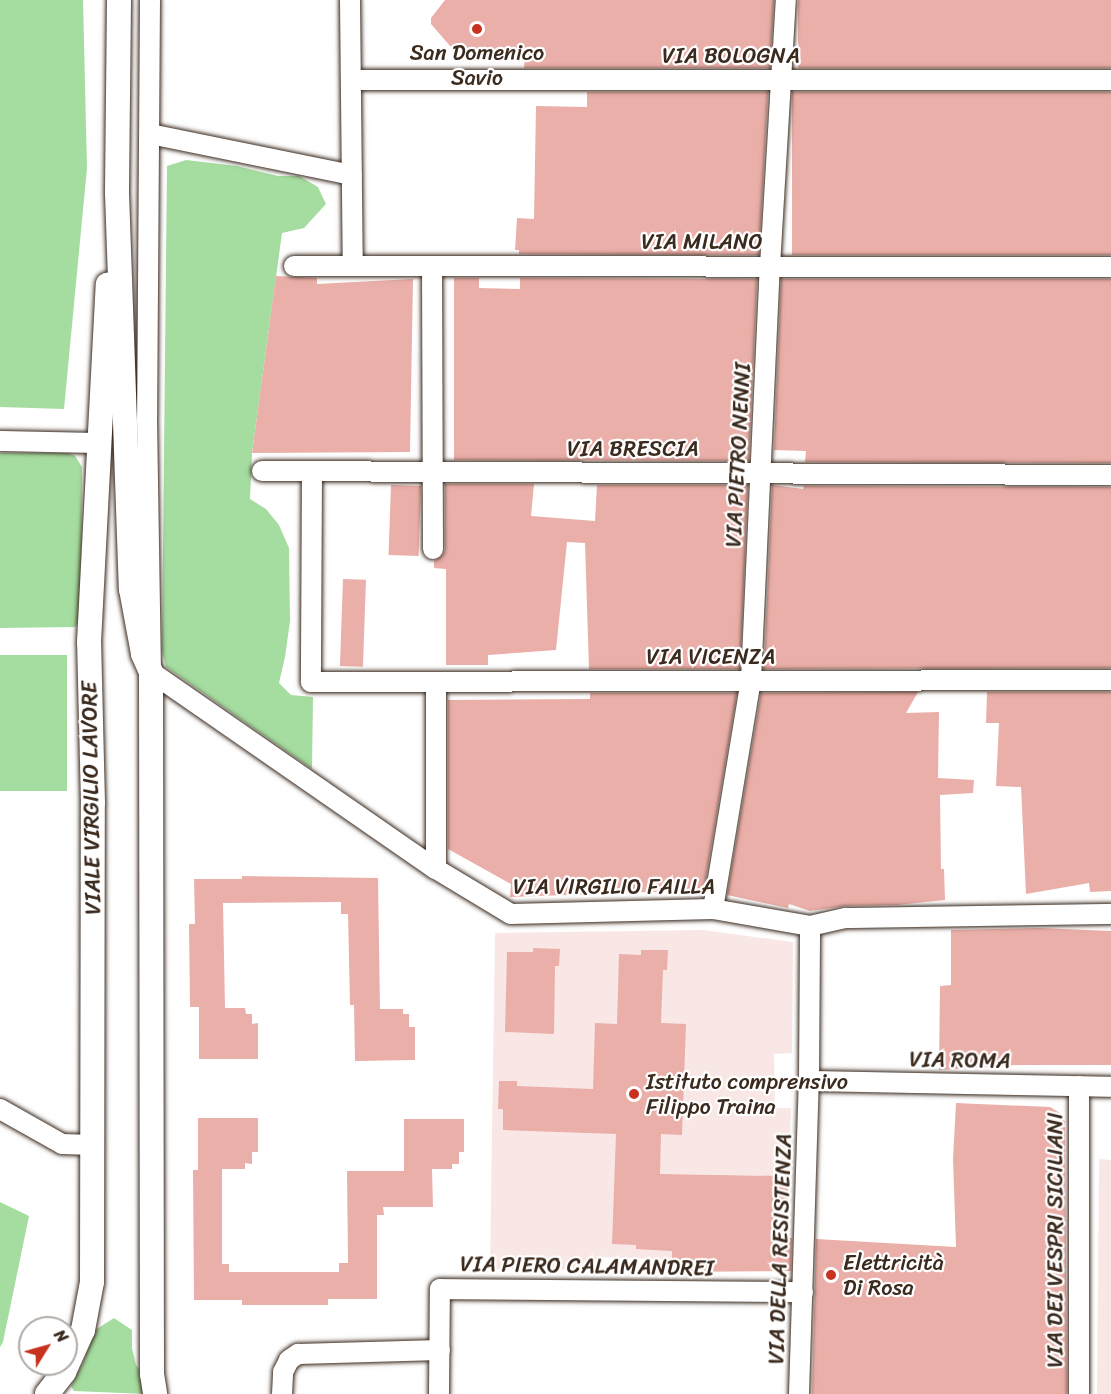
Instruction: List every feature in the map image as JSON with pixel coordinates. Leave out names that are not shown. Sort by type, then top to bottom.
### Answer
[{"type":"street","name":"VIALE VIRGILIO LAVORE","points":[[119,0],[117,193],[131,589],[143,654],[151,672],[152,1374],[154,1394]]},
{"type":"street","points":[[150,0],[147,418],[151,672]]},
{"type":"street","points":[[350,0],[353,266]]},
{"type":"street","name":"VIA PIETRO NENNI","points":[[713,909],[751,680],[770,266],[783,80],[786,0]]},
{"type":"street","name":"VIA BOLOGNA","points":[[351,80],[1111,80]]},
{"type":"street","points":[[150,134],[352,175]]},
{"type":"street","name":"VIALE VIRGILIO LAVORE","points":[[47,1394],[64,1372],[83,1330],[92,1282],[93,803],[89,642],[104,332],[117,193]]},
{"type":"street","name":"VIA MILANO","points":[[294,266],[1111,267]]},
{"type":"street","points":[[432,266],[433,549]]},
{"type":"street","points":[[0,441],[98,443]]},
{"type":"street","name":"VIA BRESCIA","points":[[262,471],[1111,475]]},
{"type":"street","name":"VIA VICENZA","points":[[312,471],[311,682],[1111,680]]},
{"type":"street","name":"VIA VIRGILIO FAILLA","points":[[151,672],[436,869],[511,914],[713,909],[810,926],[846,918],[1111,914]]},
{"type":"street","points":[[436,682],[436,869]]},
{"type":"street","name":"VIA DELLA RESISTENZA","points":[[799,1394],[809,1081],[810,926]]},
{"type":"street","name":"VIA ROMA","points":[[809,1081],[1111,1087]]},
{"type":"street","name":"VIA DEI VESPRI SICILIANI","points":[[1079,1086],[1079,1394]]},
{"type":"street","points":[[0,1109],[62,1144],[92,1145]]},
{"type":"street","name":"VIA PIERO CALAMANDREI","points":[[439,1394],[440,1289],[802,1292]]},
{"type":"street","points":[[282,1394],[283,1372],[289,1360],[298,1354],[440,1350]]},
{"type":"shaded area","name":"Istituto comprensivo Filippo Traina","points":[[703,930],[793,942],[792,1053],[774,1054],[775,1108],[791,1108],[788,1176],[673,1174],[672,1260],[600,1257],[600,1270],[490,1269],[495,933]]},
{"type":"shaded area","points":[[1099,1159],[1111,1160],[1111,1394],[1097,1394]]},
{"type":"green space","points":[[0,0],[83,0],[87,168],[64,409],[0,407]]},
{"type":"green space","points":[[186,160],[237,166],[278,176],[299,176],[318,187],[326,204],[304,228],[282,233],[252,453],[250,499],[266,509],[279,525],[289,548],[290,621],[279,683],[291,695],[313,697],[312,769],[166,667],[162,651],[167,166]]},
{"type":"green space","points":[[0,453],[69,453],[75,456],[82,467],[81,617],[75,627],[0,628]]},
{"type":"green space","points":[[0,655],[67,655],[67,791],[0,791]]},
{"type":"green space","points":[[0,1202],[29,1216],[3,1342],[0,1347]]},
{"type":"green space","points":[[114,1318],[132,1330],[132,1348],[136,1365],[142,1373],[146,1394],[74,1391],[71,1386],[78,1376],[95,1330]]},
{"type":"building","points":[[445,0],[774,0],[770,68],[524,68],[525,58],[475,56],[450,46],[431,24],[431,18]]},
{"type":"building","points":[[798,0],[1111,0],[1111,68],[798,68]]},
{"type":"building","points":[[587,92],[768,92],[759,255],[519,254],[519,250],[515,250],[517,218],[534,219],[536,106],[587,107]]},
{"type":"building","points":[[792,92],[1111,92],[1111,255],[792,255]]},
{"type":"building","points":[[276,276],[317,278],[317,284],[413,279],[410,452],[252,453]]},
{"type":"building","points":[[454,278],[479,278],[479,288],[520,289],[520,278],[757,279],[749,461],[454,460]]},
{"type":"building","points":[[781,279],[1111,279],[1111,463],[805,462],[806,451],[774,450]]},
{"type":"building","points":[[445,484],[534,484],[531,516],[595,521],[597,485],[748,485],[740,669],[589,669],[585,543],[567,542],[556,650],[488,655],[488,665],[446,665],[446,569],[434,568],[434,561],[443,555],[445,550]]},
{"type":"building","points":[[391,485],[421,486],[419,556],[389,555]]},
{"type":"building","points":[[772,485],[803,489],[804,486],[1111,487],[1111,668],[764,669]]},
{"type":"building","points":[[343,579],[366,580],[363,667],[340,666]]},
{"type":"building","points":[[918,692],[906,713],[939,712],[938,778],[974,780],[973,793],[940,795],[941,869],[944,869],[945,900],[897,905],[846,906],[810,911],[789,904],[788,908],[727,895],[761,693]]},
{"type":"building","points":[[987,692],[1111,692],[1111,891],[1090,892],[1089,883],[1026,894],[1021,787],[996,786],[999,723],[986,723]]},
{"type":"building","points":[[590,693],[737,693],[704,890],[510,897],[511,884],[448,849],[448,700],[590,699]]},
{"type":"building","points":[[242,876],[378,878],[380,1009],[403,1009],[403,1014],[409,1014],[409,1027],[415,1027],[415,1060],[355,1061],[354,1005],[350,1005],[348,914],[341,914],[341,902],[223,903],[225,1008],[245,1008],[246,1014],[252,1014],[252,1024],[258,1023],[258,1059],[199,1059],[199,1007],[190,1007],[189,924],[195,924],[194,879],[242,879]]},
{"type":"building","points":[[1040,928],[1111,931],[1111,1065],[1017,1065],[939,1070],[940,986],[951,985],[951,930]]},
{"type":"building","points":[[533,948],[560,949],[559,966],[555,966],[554,1034],[505,1032],[507,952],[533,952]]},
{"type":"building","points":[[641,950],[668,950],[667,970],[663,970],[661,1023],[686,1024],[682,1135],[661,1134],[660,1174],[788,1176],[788,1238],[792,1238],[791,1271],[672,1272],[672,1251],[636,1249],[636,1245],[612,1244],[616,1134],[503,1130],[503,1109],[498,1109],[499,1081],[517,1081],[517,1086],[593,1089],[595,1023],[617,1024],[619,954],[641,955]]},
{"type":"building","points":[[956,1103],[1050,1107],[1060,1113],[1065,1122],[1067,1394],[812,1394],[816,1239],[956,1247],[953,1159]]},
{"type":"building","points":[[198,1118],[258,1118],[258,1152],[252,1152],[252,1164],[245,1163],[245,1169],[222,1169],[222,1264],[229,1264],[229,1272],[339,1272],[339,1263],[348,1263],[347,1171],[404,1171],[404,1119],[464,1119],[464,1152],[459,1152],[459,1164],[452,1164],[452,1169],[432,1169],[433,1207],[383,1207],[384,1215],[377,1215],[377,1299],[328,1299],[328,1305],[242,1305],[242,1300],[194,1300],[193,1170],[198,1170]]},
{"type":"place","name":"San Domenico Savio","points":[[477,29]]},
{"type":"place","name":"Istituto comprensivo Filippo Traina","points":[[634,1094]]},
{"type":"place","name":"Elettricità Di Rosa","points":[[831,1275]]}]
